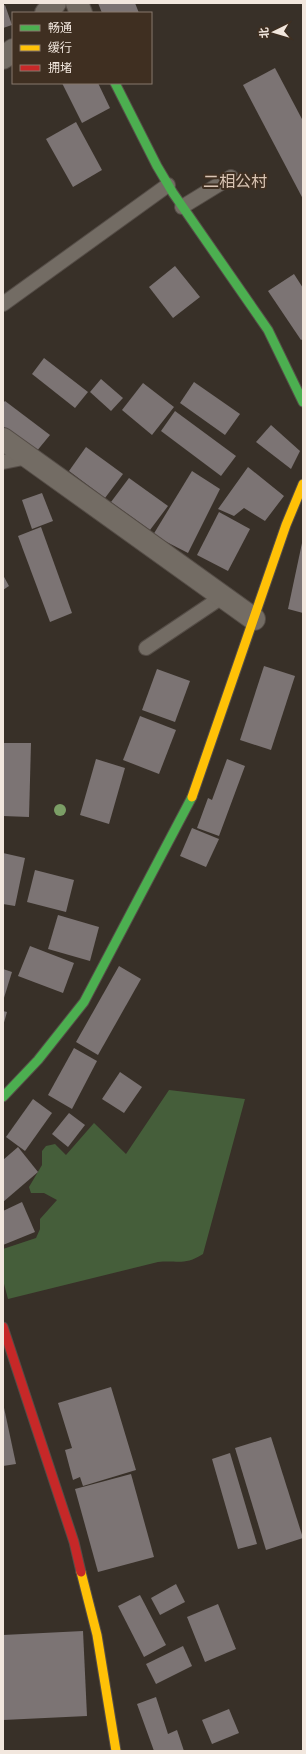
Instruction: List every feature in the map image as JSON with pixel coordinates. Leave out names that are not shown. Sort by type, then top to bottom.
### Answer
[{"type":"street","points":[[47,12],[55,3]]},
{"type":"street","points":[[3,58],[12,51]]},
{"type":"street","points":[[116,84],[168,185],[268,330],[303,402]]},
{"type":"street","points":[[3,439],[254,619]]},
{"type":"street","points":[[3,1097],[38,1060],[84,1002],[191,801],[286,526],[303,484]]},
{"type":"street","points":[[3,1327],[74,1542],[97,1635],[116,1751]]},
{"type":"lane","points":[[182,206],[231,177]]},
{"type":"lane","points":[[3,304],[168,185]]},
{"type":"lane","points":[[3,462],[28,457]]},
{"type":"lane","points":[[146,648],[222,597]]},
{"type":"green space","points":[[169,1090],[245,1099],[203,1254],[191,1260],[181,1262],[158,1262],[8,1299],[3,1280],[3,1249],[36,1238],[40,1229],[40,1219],[57,1200],[44,1193],[31,1193],[29,1187],[42,1165],[42,1151],[46,1146],[55,1144],[66,1155],[94,1123],[126,1154]]},
{"type":"building","points":[[98,3],[135,3],[139,12],[102,12]]},
{"type":"building","points":[[5,5],[12,25],[3,28],[3,6]]},
{"type":"building","points":[[275,68],[303,121],[303,199],[243,85]]},
{"type":"building","points":[[62,84],[98,84],[110,108],[82,123]]},
{"type":"building","points":[[76,122],[102,170],[73,187],[46,139]]},
{"type":"building","points":[[175,266],[200,297],[173,318],[149,287]]},
{"type":"building","points":[[294,274],[303,288],[303,339],[301,340],[268,291]]},
{"type":"building","points":[[44,358],[88,392],[75,408],[32,374]]},
{"type":"building","points":[[101,379],[123,398],[111,411],[90,392]]},
{"type":"building","points":[[194,382],[240,414],[225,435],[180,403]]},
{"type":"building","points":[[143,383],[174,407],[152,435],[122,410]]},
{"type":"building","points":[[5,401],[50,435],[36,452],[3,426],[3,403]]},
{"type":"building","points":[[175,411],[236,456],[221,476],[161,431]]},
{"type":"building","points":[[271,425],[300,451],[291,469],[256,442]]},
{"type":"building","points":[[86,447],[123,474],[105,498],[69,471]]},
{"type":"building","points":[[248,467],[284,496],[265,521],[244,508],[234,516],[218,509]]},
{"type":"building","points":[[192,471],[220,489],[188,553],[153,535]]},
{"type":"building","points":[[129,478],[168,506],[150,530],[111,502]]},
{"type":"building","points":[[42,493],[53,521],[32,529],[22,500]]},
{"type":"building","points":[[219,512],[250,529],[228,571],[197,555]]},
{"type":"building","points":[[41,527],[72,613],[50,622],[18,536]]},
{"type":"building","points":[[303,543],[303,613],[288,609]]},
{"type":"building","points":[[3,575],[9,586],[3,590]]},
{"type":"building","points":[[264,666],[295,676],[271,750],[240,740]]},
{"type":"building","points":[[157,669],[190,681],[175,722],[142,710]]},
{"type":"building","points":[[140,716],[176,730],[159,774],[123,760]]},
{"type":"building","points":[[3,743],[31,743],[29,817],[3,816]]},
{"type":"building","points":[[96,759],[125,768],[109,824],[80,815]]},
{"type":"building","points":[[227,759],[245,766],[219,836],[197,828],[208,798],[212,800]]},
{"type":"building","points":[[192,828],[219,839],[206,867],[180,856]]},
{"type":"building","points":[[3,853],[25,858],[15,906],[3,904]]},
{"type":"building","points":[[35,870],[74,880],[66,912],[27,902]]},
{"type":"building","points":[[58,915],[99,927],[90,961],[48,949]]},
{"type":"building","points":[[30,946],[74,963],[63,993],[18,976]]},
{"type":"building","points":[[119,966],[141,979],[98,1055],[76,1042]]},
{"type":"building","points":[[3,969],[12,972],[3,1001]]},
{"type":"building","points":[[3,1011],[7,1012],[3,1026]]},
{"type":"building","points":[[74,1048],[97,1061],[72,1109],[48,1095]]},
{"type":"building","points":[[120,1072],[142,1087],[124,1113],[102,1099]]},
{"type":"building","points":[[33,1099],[52,1113],[25,1151],[6,1137]]},
{"type":"building","points":[[69,1113],[85,1125],[68,1147],[52,1134]]},
{"type":"building","points":[[18,1147],[38,1172],[3,1202],[3,1160]]},
{"type":"building","points":[[22,1202],[35,1232],[3,1245],[3,1211]]},
{"type":"building","points":[[111,1387],[136,1470],[83,1486],[80,1477],[73,1480],[65,1450],[72,1448],[58,1403]]},
{"type":"building","points":[[3,1403],[16,1464],[3,1466]]},
{"type":"building","points":[[271,1437],[303,1538],[266,1550],[235,1448]]},
{"type":"building","points":[[230,1453],[257,1544],[238,1549],[212,1459]]},
{"type":"building","points":[[131,1474],[154,1557],[98,1572],[75,1489]]},
{"type":"building","points":[[176,1584],[185,1602],[160,1615],[151,1598]]},
{"type":"building","points":[[140,1595],[166,1645],[144,1657],[118,1606]]},
{"type":"building","points":[[218,1604],[236,1649],[205,1662],[187,1617]]},
{"type":"building","points":[[83,1631],[87,1716],[3,1720],[3,1635]]},
{"type":"building","points":[[183,1646],[192,1666],[156,1684],[146,1664]]},
{"type":"building","points":[[156,1697],[168,1734],[177,1730],[184,1751],[154,1751],[137,1704]]},
{"type":"building","points":[[229,1709],[239,1733],[212,1744],[202,1720]]},
{"type":"traffic: fast","points":[[116,84],[157,166],[173,193],[268,330],[303,402]]},
{"type":"traffic: fast","points":[[3,1097],[38,1060],[84,1002],[192,797]]},
{"type":"traffic: slow","points":[[192,797],[286,525],[303,484]]},
{"type":"traffic: slow","points":[[81,1572],[97,1635],[116,1751]]},
{"type":"traffic: jam","points":[[3,1327],[74,1542],[81,1572]]},
{"type":"district","name":"二相公村","points":[[235,181]]}]
